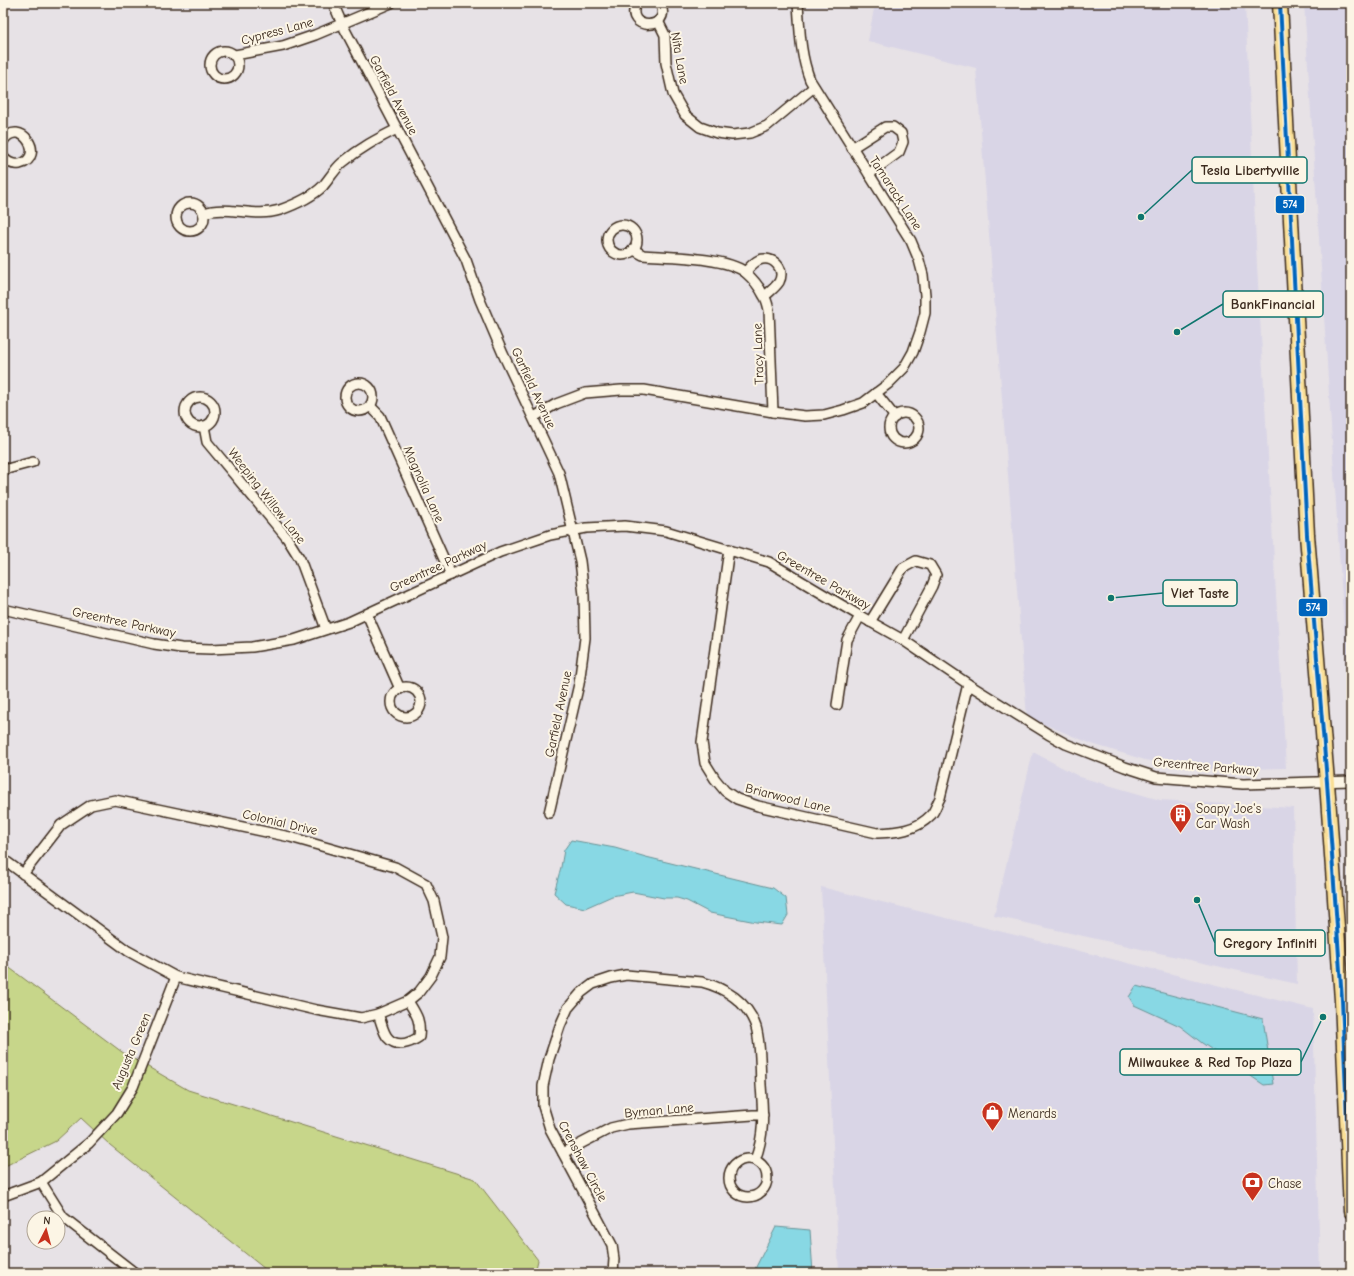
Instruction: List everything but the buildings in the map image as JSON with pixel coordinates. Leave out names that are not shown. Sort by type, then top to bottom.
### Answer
[{"type":"main road","points":[[1280,3],[1306,535],[1327,782],[1342,1000],[1351,1211]]},
{"type":"street","name":"Garfield Avenue","points":[[333,3],[342,24],[466,260],[480,300],[503,354],[534,417],[559,474],[580,560],[584,595],[585,638],[579,684],[549,813]]},
{"type":"street","name":"Cypress Lane","points":[[235,55],[283,46],[315,35],[391,3]]},
{"type":"street","name":"Nita Lane","points":[[636,3],[634,13],[638,21],[647,25],[652,25],[662,16],[663,12],[660,3]]},
{"type":"street","name":"Tamarack Lane","points":[[534,417],[556,404],[585,394],[621,390],[644,390],[805,416],[824,415],[863,403],[888,384],[904,368],[913,352],[925,313],[923,275],[911,241],[814,87],[805,66],[801,49],[798,3]]},
{"type":"street","name":"Nita Lane","points":[[658,21],[664,35],[666,63],[673,94],[685,115],[700,127],[717,133],[732,135],[750,133],[767,126],[814,87]]},
{"type":"street","points":[[852,148],[885,127],[893,127],[901,133],[903,142],[899,152],[869,174]]},
{"type":"street","points":[[204,213],[212,210],[254,213],[279,210],[304,199],[322,188],[340,164],[360,148],[397,129]]},
{"type":"street","points":[[3,141],[9,135],[18,133],[27,138],[32,147],[29,157],[21,163],[11,163],[3,157]]},
{"type":"street","name":"Tracy Lane","points":[[634,250],[643,255],[719,262],[745,272],[765,296],[769,310],[773,412]]},
{"type":"street","points":[[745,272],[761,259],[767,258],[776,263],[781,272],[781,277],[775,286],[765,296]]},
{"type":"street","points":[[876,393],[895,417]]},
{"type":"street","name":"Magnolia Lane","points":[[370,406],[380,416],[451,575]]},
{"type":"street","name":"Weeping Willow Lane","points":[[204,426],[207,442],[287,538],[300,559],[326,629]]},
{"type":"street","points":[[3,470],[33,462]]},
{"type":"street","name":"Greentree Parkway","points":[[3,608],[154,644],[181,648],[211,649],[252,647],[294,640],[349,622],[500,552],[550,535],[586,528],[625,526],[666,531],[768,562],[903,640],[968,684],[1048,734],[1066,744],[1125,767],[1156,777],[1243,784],[1351,781]]},
{"type":"street","name":"Briarwood Lane","points":[[729,549],[702,742],[705,763],[725,791],[737,799],[758,806],[877,833],[894,832],[914,828],[931,814],[940,798],[968,684]]},
{"type":"street","name":"Greentree Parkway","points":[[870,622],[903,568],[916,561],[930,565],[936,575],[932,586],[903,640]]},
{"type":"street","points":[[367,614],[400,689]]},
{"type":"street","points":[[837,705],[848,640],[860,616]]},
{"type":"street","name":"Colonial Drive","points":[[3,859],[23,874],[128,951],[176,977],[316,1010],[361,1018],[378,1014],[408,1001],[419,992],[431,976],[440,957],[442,937],[434,901],[426,884],[395,867],[290,837],[115,800],[91,805],[61,825],[23,874]]},
{"type":"street","name":"Crenshaw Circle","points":[[613,1273],[614,1259],[612,1245],[550,1129],[543,1106],[543,1086],[560,1026],[568,1008],[588,987],[611,978],[626,976],[702,982],[728,991],[741,1003],[756,1026],[758,1042],[763,1132],[756,1160]]},
{"type":"street","name":"Augusta Green","points":[[3,1196],[41,1182],[89,1143],[117,1113],[133,1087],[176,977]]},
{"type":"street","points":[[378,1014],[387,1038],[396,1043],[410,1043],[419,1036],[420,1025],[416,1012],[408,1001]]},
{"type":"street","name":"Byman Lane","points":[[563,1154],[611,1128],[628,1124],[752,1115],[763,1116]]},
{"type":"street","points":[[742,1160],[756,1160],[764,1167],[767,1173],[768,1179],[766,1185],[763,1190],[752,1197],[740,1195],[735,1192],[729,1180],[732,1168],[736,1163],[742,1160]]},
{"type":"street","points":[[41,1182],[63,1217],[135,1273]]},
{"type":"shaded area","points":[[875,3],[1245,3],[1257,266],[1286,768],[1201,770],[1145,760],[1092,744],[1027,717],[976,68],[868,41]]},
{"type":"shaded area","points":[[1304,3],[1351,3],[1351,739]]},
{"type":"shaded area","points":[[1033,752],[1080,777],[1160,800],[1293,808],[1297,984],[994,916]]},
{"type":"shaded area","points":[[1348,803],[1351,803],[1351,851]]},
{"type":"shaded area","points":[[821,887],[1313,1009],[1320,1273],[839,1273]]},
{"type":"green space","points":[[3,963],[122,1052],[188,1090],[475,1179],[538,1260],[535,1273],[270,1273],[110,1145],[81,1118],[56,1141],[3,1167]]},
{"type":"water","points":[[571,840],[615,848],[773,888],[786,898],[788,915],[782,925],[756,922],[710,913],[687,901],[677,898],[664,898],[633,892],[612,896],[585,908],[566,904],[554,893],[564,850]]},
{"type":"water","points":[[1136,986],[1263,1019],[1273,1084],[1264,1085],[1202,1043],[1180,1026],[1134,1005],[1129,997]]},
{"type":"water","points":[[776,1227],[810,1230],[813,1273],[753,1273]]},
{"type":"transit line","name":"574","points":[[1280,3],[1307,535],[1327,782],[1342,1000],[1351,1211]]},
{"type":"place","name":"Tesla Libertyville","points":[[1141,217]]},
{"type":"place","name":"BankFinancial","points":[[1177,332]]},
{"type":"place","name":"Viet Taste","points":[[1111,598]]},
{"type":"place","name":"Soapy Joe's Car Wash","points":[[1181,834]]},
{"type":"place","name":"Gregory Infiniti","points":[[1197,900]]},
{"type":"place","name":"Milwaukee & Red Top Plaza","points":[[1323,1017]]},
{"type":"place","name":"Menards","points":[[993,1132]]},
{"type":"place","name":"Chase","points":[[1253,1202]]}]
